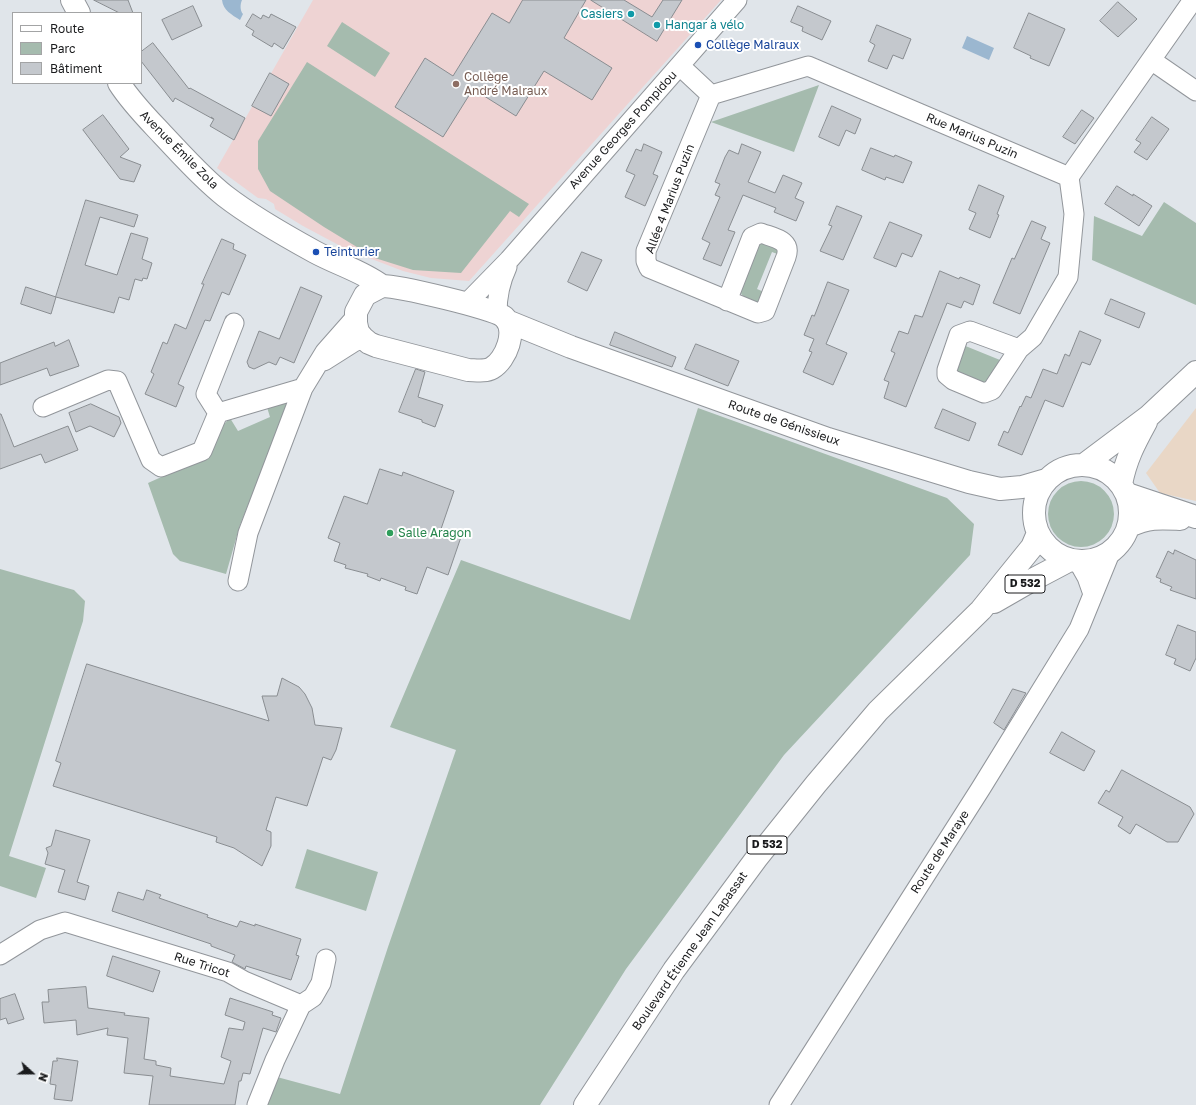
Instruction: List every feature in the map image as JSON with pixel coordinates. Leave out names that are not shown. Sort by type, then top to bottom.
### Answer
[{"type":"main road","points":[[72,0],[78,12]]},
{"type":"main road","name":"Avenue Émile Zola","points":[[120,84],[137,107],[188,162],[225,196],[280,232],[316,252],[350,268]]},
{"type":"main road","points":[[350,268],[359,291],[357,310],[358,332],[369,343],[376,346],[468,370],[480,371],[491,368],[501,360],[507,349],[510,336],[502,317]]},
{"type":"main road","name":"Route de Génissieux","points":[[350,268],[382,286],[400,288],[466,304],[502,317],[571,347],[828,439],[969,482],[1000,489],[1022,488],[1046,480]]},
{"type":"main road","points":[[357,310],[365,295],[382,286]]},
{"type":"main road","name":"Route de Génissieux","points":[[507,349],[538,345],[571,347]]},
{"type":"main road","points":[[1085,464],[1149,416],[1196,372]]},
{"type":"main road","points":[[1149,416],[1130,451],[1124,470],[1124,489],[1131,510],[1129,526],[1118,545],[1110,553],[1094,560],[1074,561],[1060,556],[1044,543],[1036,523],[1037,496],[1046,480],[1057,471],[1071,466],[1085,464],[1099,467],[1112,474],[1124,489],[1196,518]]},
{"type":"main road","name":"Route de Génissieux","points":[[1000,489],[1036,523]]},
{"type":"main road","points":[[1129,526],[1154,518],[1196,518]]},
{"type":"main road","name":"Boulevard Étienne Jean Lapassat","points":[[585,1105],[674,970],[756,858],[878,711],[981,610],[1032,546],[1036,523]]},
{"type":"main road","name":"Boulevard Étienne Jean Lapassat","points":[[981,610],[1034,579],[1074,561]]},
{"type":"street","name":"Avenue Georges Pompidou","points":[[466,304],[509,260],[737,0]]},
{"type":"street","points":[[1019,348],[1033,337],[1068,277],[1074,214],[1069,177],[1193,0]]},
{"type":"street","points":[[1151,60],[1196,91]]},
{"type":"street","points":[[680,66],[711,95]]},
{"type":"street","name":"Rue Marius Puzin","points":[[711,95],[808,66],[1069,177]]},
{"type":"street","name":"Allée 4 Marius Puzin","points":[[711,95],[646,251],[646,261],[648,268],[727,301]]},
{"type":"street","name":"Avenue Georges Pompidou","points":[[502,317],[497,301],[500,284],[509,260]]},
{"type":"street","points":[[238,581],[248,533],[303,388],[325,352],[357,310]]},
{"type":"street","points":[[218,413],[206,394],[234,323]]},
{"type":"street","points":[[317,366],[330,356],[363,338]]},
{"type":"street","points":[[43,407],[108,380],[117,381],[151,460],[161,467],[202,451],[218,413]]},
{"type":"street","points":[[218,413],[303,388]]},
{"type":"street","name":"Route de Maraye","points":[[779,1105],[985,782],[1079,629],[1110,553]]},
{"type":"street","points":[[1074,561],[1087,576],[1093,594]]},
{"type":"street","name":"Rue Tricot","points":[[0,955],[40,930],[65,922],[228,972],[244,981],[301,1005]]},
{"type":"street","points":[[257,1105],[275,1060],[301,1005],[313,997],[322,983],[326,959]]},
{"type":"shaded area","name":"Collège André Malraux","points":[[313,0],[721,0],[469,281],[431,278],[403,271],[348,250],[275,209],[274,204],[266,199],[258,198],[217,168]]},
{"type":"shaded area","points":[[1196,408],[1196,501],[1160,493],[1146,473]]},
{"type":"green space","points":[[342,22],[390,53],[375,77],[327,46]]},
{"type":"green space","points":[[307,62],[529,204],[519,217],[510,211],[461,273],[413,270],[375,258],[324,227],[270,191],[258,169],[258,141]]},
{"type":"green space","points":[[819,85],[794,152],[711,122]]},
{"type":"green space","points":[[1164,202],[1196,223],[1196,305],[1092,260],[1094,216],[1142,236]]},
{"type":"green space","points":[[762,241],[780,246],[780,255],[772,252],[757,289],[764,292],[759,302],[756,302],[748,300],[740,292],[756,247]]},
{"type":"green space","points":[[963,345],[1000,360],[991,380],[984,385],[956,373]]},
{"type":"green space","points":[[283,398],[289,403],[240,525],[226,574],[180,561],[173,554],[148,483],[206,457],[222,426],[230,418],[238,431],[270,417],[266,404]]},
{"type":"green space","points":[[698,408],[947,498],[974,524],[970,555],[784,755],[626,969],[540,1105],[267,1105],[277,1077],[340,1094],[388,947],[456,750],[390,727],[461,560],[630,620]]},
{"type":"green space","points":[[1081,481],[1093,484],[1104,491],[1111,502],[1114,514],[1111,526],[1104,537],[1093,544],[1081,547],[1069,544],[1058,537],[1051,526],[1048,514],[1051,502],[1058,491],[1069,484]]},
{"type":"green space","points":[[0,569],[74,590],[85,601],[83,621],[9,856],[46,868],[36,898],[0,886]]},
{"type":"green space","points":[[307,849],[378,872],[366,911],[295,888]]},
{"type":"water","points":[[222,0],[242,0],[241,11],[243,14],[240,20],[224,7]]},
{"type":"water","points":[[967,36],[994,48],[989,60],[962,48]]},
{"type":"building","points":[[94,0],[128,0],[133,12],[118,12]]},
{"type":"building","points":[[523,0],[586,0],[564,38],[612,68],[592,100],[544,71],[516,116],[473,89],[443,137],[395,107],[425,58],[453,76],[492,13],[509,23]]},
{"type":"building","points":[[591,0],[624,0],[652,17],[663,0],[682,0],[657,41]]},
{"type":"building","points":[[1118,2],[1137,19],[1118,37],[1100,21]]},
{"type":"building","points":[[193,6],[202,26],[172,40],[162,20]]},
{"type":"building","points":[[798,6],[831,21],[822,40],[802,31],[803,27],[791,22]]},
{"type":"building","points":[[1029,13],[1065,29],[1049,66],[1030,58],[1031,56],[1014,48]]},
{"type":"building","points":[[253,14],[261,19],[263,15],[269,18],[271,14],[296,27],[283,49],[274,43],[272,47],[252,35],[254,31],[246,26]]},
{"type":"building","points":[[877,25],[911,39],[903,59],[893,55],[887,69],[868,61],[875,45],[870,42]]},
{"type":"building","points":[[153,43],[189,89],[190,88],[245,118],[234,140],[210,126],[214,119],[211,117],[213,119],[175,98],[173,102],[142,62],[142,51]]},
{"type":"building","points":[[270,73],[289,84],[271,116],[252,106]]},
{"type":"building","points":[[832,106],[861,119],[855,134],[846,130],[839,146],[819,137]]},
{"type":"building","points":[[1082,110],[1094,118],[1075,144],[1063,137]]},
{"type":"building","points":[[103,115],[129,149],[120,157],[141,165],[134,182],[120,179],[83,130]]},
{"type":"building","points":[[1152,117],[1169,129],[1147,160],[1134,152],[1141,143],[1136,140]]},
{"type":"building","points":[[644,144],[662,152],[653,174],[658,176],[645,206],[625,197],[635,175],[626,171],[636,149],[641,151]]},
{"type":"building","points":[[742,144],[761,152],[748,182],[775,193],[783,175],[802,183],[795,198],[804,202],[796,221],[774,212],[776,208],[743,195],[728,230],[735,232],[721,266],[703,259],[710,243],[702,239],[720,197],[715,195],[720,184],[715,182],[725,157],[729,150],[738,154]]},
{"type":"building","points":[[871,148],[912,162],[903,183],[886,177],[885,180],[862,170]]},
{"type":"building","points":[[979,185],[1004,196],[997,214],[999,215],[990,238],[969,229],[976,213],[969,210]]},
{"type":"building","points":[[1117,186],[1152,206],[1139,226],[1105,204]]},
{"type":"building","points":[[86,200],[138,215],[134,227],[100,217],[85,265],[117,275],[131,233],[148,238],[142,259],[152,263],[147,279],[143,278],[142,281],[135,279],[129,300],[119,297],[114,313],[56,297]]},
{"type":"building","points":[[837,206],[862,216],[843,260],[820,251],[832,226],[829,225]]},
{"type":"building","points":[[1032,221],[1046,227],[1041,239],[1050,243],[1020,314],[993,303],[1012,258],[1014,259]]},
{"type":"building","points":[[890,222],[922,235],[912,257],[902,253],[896,267],[874,258]]},
{"type":"building","points":[[222,239],[234,244],[233,249],[246,255],[229,295],[222,292],[210,321],[205,320],[178,384],[184,387],[176,407],[145,394],[154,374],[151,372],[163,342],[167,344],[175,324],[186,329],[204,284],[202,284]]},
{"type":"building","points":[[582,252],[602,260],[587,291],[568,282]]},
{"type":"building","points":[[940,271],[959,279],[960,277],[980,285],[973,305],[964,301],[961,308],[947,303],[906,407],[884,398],[889,382],[884,380],[895,353],[891,351],[899,331],[908,334],[915,315],[922,317]]},
{"type":"building","points":[[828,282],[849,290],[826,344],[847,353],[833,385],[803,372],[812,352],[809,351],[814,339],[804,335],[812,315],[814,316]]},
{"type":"building","points":[[26,287],[56,297],[51,314],[21,304]]},
{"type":"building","points":[[301,287],[322,296],[294,363],[280,357],[276,365],[269,362],[254,369],[249,367],[247,362],[259,331],[279,339]]},
{"type":"building","points":[[1111,299],[1145,313],[1139,328],[1105,314]]},
{"type":"building","points":[[1080,331],[1101,340],[1090,365],[1082,362],[1063,407],[1045,400],[1022,455],[998,445],[1004,431],[1008,433],[1026,396],[1031,398],[1043,369],[1057,374],[1065,354],[1069,356]]},
{"type":"building","points":[[615,332],[676,357],[672,367],[610,345]]},
{"type":"building","points":[[69,340],[79,366],[50,376],[47,368],[0,385],[0,363],[54,342],[55,346]]},
{"type":"building","points":[[696,344],[739,361],[728,386],[685,369]]},
{"type":"building","points":[[416,369],[425,372],[418,397],[443,405],[435,427],[422,422],[422,420],[399,412]]},
{"type":"building","points":[[91,404],[119,417],[121,423],[114,437],[90,426],[76,432],[69,413]]},
{"type":"building","points":[[943,409],[976,423],[969,441],[935,428]]},
{"type":"building","points":[[0,414],[14,447],[68,426],[78,450],[45,463],[41,454],[0,469]]},
{"type":"building","name":"Salle Aragon","points":[[380,469],[402,476],[403,472],[454,491],[441,529],[461,537],[448,575],[427,567],[417,594],[405,590],[406,587],[381,578],[380,581],[367,576],[368,574],[345,568],[346,565],[334,561],[340,543],[328,538],[344,496],[367,504]]},
{"type":"building","points":[[1175,550],[1196,560],[1196,599],[1170,590],[1172,587],[1160,582],[1161,579],[1156,577],[1168,551],[1173,554]]},
{"type":"building","points":[[1178,625],[1196,632],[1196,658],[1190,671],[1174,664],[1176,659],[1166,655]]},
{"type":"building","points":[[87,664],[269,721],[262,696],[277,696],[282,678],[299,687],[305,694],[312,708],[315,725],[342,728],[336,750],[331,760],[323,757],[307,806],[276,797],[266,830],[271,832],[271,846],[262,866],[234,848],[216,842],[217,837],[53,786],[61,763],[56,761]]},
{"type":"building","points":[[1013,689],[1026,693],[1004,730],[994,723]]},
{"type":"building","points":[[1062,732],[1095,751],[1084,771],[1050,753]]},
{"type":"building","points":[[1122,770],[1190,807],[1194,814],[1178,842],[1167,842],[1136,824],[1130,834],[1118,826],[1123,817],[1098,803],[1106,790],[1109,792]]},
{"type":"building","points":[[56,830],[90,840],[77,882],[89,886],[85,900],[58,892],[65,870],[45,864],[48,853],[46,848],[51,846]]},
{"type":"building","points":[[147,890],[161,895],[159,898],[237,927],[240,921],[255,926],[255,924],[301,939],[296,955],[299,956],[291,980],[246,966],[245,969],[232,962],[235,955],[211,946],[211,944],[112,911],[118,892],[143,900]]},
{"type":"building","points":[[113,956],[160,971],[153,992],[107,976]]},
{"type":"building","points":[[86,987],[88,1008],[149,1018],[144,1059],[156,1061],[156,1065],[171,1068],[170,1076],[224,1084],[231,1061],[221,1057],[229,1028],[243,1030],[245,1022],[225,1015],[230,998],[273,1012],[272,1015],[281,1018],[276,1032],[263,1028],[250,1074],[243,1073],[241,1081],[239,1081],[235,1105],[149,1105],[153,1076],[124,1073],[128,1038],[107,1035],[108,1028],[77,1035],[76,1020],[44,1023],[42,1002],[49,1002],[48,990]]},
{"type":"building","points":[[15,994],[24,1019],[8,1024],[6,1018],[0,1020],[0,999]]},
{"type":"building","points":[[57,1058],[78,1061],[72,1101],[54,1099],[56,1085],[50,1084],[53,1061],[57,1061]]},
{"type":"place","name":"Casiers","points":[[631,14]]},
{"type":"place","name":"Hangar à vélo","points":[[657,25]]},
{"type":"place","name":"Collège Malraux","points":[[698,45]]},
{"type":"place","name":"Collège André Malraux","points":[[456,84]]},
{"type":"place","name":"Teinturier","points":[[316,252]]},
{"type":"place","name":"Salle Aragon","points":[[390,533]]}]
